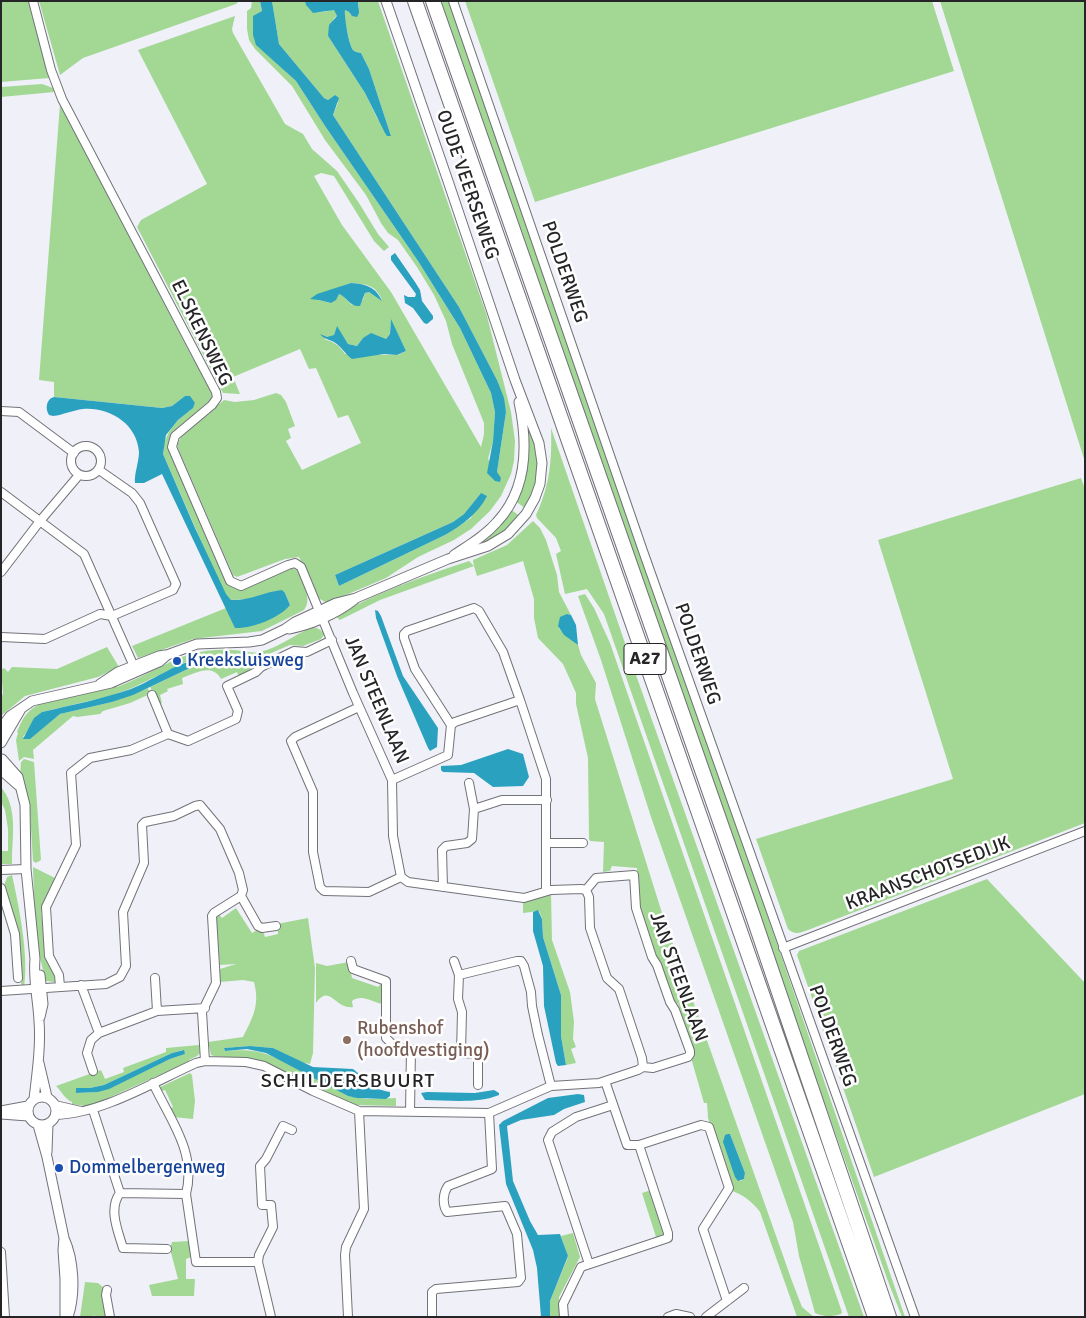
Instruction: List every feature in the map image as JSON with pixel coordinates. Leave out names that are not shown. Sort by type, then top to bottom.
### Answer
[{"type":"highway","name":"A27","points":[[415,1],[875,1317]]},
{"type":"highway","name":"A27","points":[[433,1],[746,895],[890,1317]]},
{"type":"street","name":"ELSKENSWEG","points":[[33,1],[51,70],[62,99],[216,392],[217,398],[212,405],[175,436],[172,447],[230,581],[241,586],[295,563],[301,567],[321,614]]},
{"type":"street","name":"OUDE VEERSEWEG","points":[[386,1],[450,184],[514,380],[539,443],[542,464],[540,484],[535,498],[526,514],[508,534],[494,543],[469,554],[448,559]]},
{"type":"street","name":"POLDERWEG","points":[[453,1],[643,551],[915,1317]]},
{"type":"street","name":"OUDE VEERSEWEG","points":[[448,559],[480,538],[497,523],[511,503],[520,480],[526,445],[525,427],[514,380]]},
{"type":"street","points":[[1,411],[19,412],[74,453]]},
{"type":"street","points":[[86,446],[95,448],[102,460],[99,470],[89,476],[79,475],[71,464],[77,449],[86,446]]},
{"type":"street","points":[[1,637],[44,639],[100,614],[112,616],[173,590],[176,584],[140,503],[132,493],[99,470]]},
{"type":"street","points":[[1,572],[40,521],[79,475]]},
{"type":"street","points":[[1,492],[84,554],[135,669]]},
{"type":"street","points":[[1,728],[10,716],[32,701],[99,685],[108,677],[135,669],[159,656],[168,655],[198,644],[262,640],[285,629],[298,627],[321,614],[348,605],[356,598],[448,559]]},
{"type":"street","points":[[392,780],[448,755],[451,725],[415,669],[404,634],[407,631],[474,608],[479,611],[503,652],[546,780],[546,891]]},
{"type":"street","name":"JAN STEENLAAN","points":[[321,614],[359,707],[392,780],[393,836],[401,877]]},
{"type":"street","points":[[60,987],[59,975],[49,956],[46,907],[76,845],[71,774],[90,758],[131,750],[168,734],[188,741],[236,719],[238,711],[227,686],[294,651],[307,652],[332,640]]},
{"type":"street","points":[[152,695],[168,734]]},
{"type":"street","points":[[451,725],[520,700]]},
{"type":"street","points":[[23,707],[1,744],[4,751],[2,759],[18,777],[25,805],[26,869],[35,958],[39,968],[39,988],[43,1004],[39,1019],[38,1061],[34,1098],[28,1106],[28,1116],[32,1122],[38,1125],[48,1124]]},
{"type":"street","points":[[55,1115],[93,1110],[205,1061],[246,1062],[264,1066],[359,1111],[410,1112],[489,1113],[551,1086],[605,1081],[643,1067],[642,1058],[619,989],[607,978],[590,928],[589,897],[586,890],[546,891],[524,898],[408,882],[401,877],[369,892],[324,891],[320,887],[313,852],[313,792],[291,741],[295,737],[359,707]]},
{"type":"street","points":[[1,770],[20,786]]},
{"type":"street","points":[[443,887],[442,850],[446,846],[467,843],[472,839],[474,809],[469,782]]},
{"type":"street","points":[[474,809],[502,800],[546,800]]},
{"type":"street","points":[[1,991],[106,984],[115,981],[124,972],[126,966],[123,912],[143,870],[142,825],[145,822],[174,816],[195,806],[200,805],[220,829],[239,873],[242,890],[241,896],[258,926],[262,928],[276,926]]},
{"type":"street","name":"KRAANSCHOTSEDIJK","points":[[783,948],[1085,831]]},
{"type":"street","points":[[546,843],[583,843]]},
{"type":"street","points":[[1,870],[26,869]]},
{"type":"street","name":"JAN STEENLAAN","points":[[586,890],[596,878],[634,875],[635,878],[636,908],[652,957],[657,965],[670,1002],[676,1010],[690,1054],[688,1057],[653,1068],[643,1067]]},
{"type":"street","points":[[1,888],[15,934],[18,978]]},
{"type":"street","points":[[205,1061],[202,1012],[216,983],[212,916],[241,896]]},
{"type":"street","points":[[459,975],[517,960],[521,961],[531,992],[538,1035],[551,1086]]},
{"type":"street","points":[[351,961],[353,969],[386,982],[386,1038],[396,1048],[411,1049],[410,1112]]},
{"type":"street","points":[[454,961],[459,975],[458,999],[462,1012],[461,1053],[478,1054],[478,1085]]},
{"type":"street","points":[[155,978],[157,1011]]},
{"type":"street","points":[[81,985],[99,1033]]},
{"type":"street","points":[[93,1071],[87,1053],[91,1040],[99,1033],[157,1011],[204,1008]]},
{"type":"street","points":[[38,1061],[47,1097],[55,1105],[83,1111]]},
{"type":"street","points":[[605,1081],[627,1145],[639,1145],[701,1124],[709,1127],[729,1188],[703,1229],[727,1301]]},
{"type":"street","points":[[153,1083],[186,1152],[189,1184],[186,1194],[196,1262],[258,1262]]},
{"type":"street","points":[[34,1098],[47,1097]]},
{"type":"street","points":[[47,1157],[48,1124],[55,1115],[55,1105]]},
{"type":"street","points":[[589,1264],[548,1140],[552,1132],[576,1117],[613,1105]]},
{"type":"street","points":[[1,1112],[28,1106]]},
{"type":"street","points":[[93,1110],[120,1192],[117,1197],[114,1218],[123,1248],[167,1249]]},
{"type":"street","points":[[348,1317],[344,1255],[364,1209],[359,1111]]},
{"type":"street","points":[[1,1112],[28,1116]]},
{"type":"street","points":[[432,1317],[431,1296],[432,1292],[436,1289],[518,1282],[521,1278],[517,1234],[505,1206],[447,1212],[445,1208],[444,1192],[448,1186],[492,1169],[489,1113]]},
{"type":"street","points":[[38,1125],[47,1157],[64,1238],[67,1317]]},
{"type":"street","points":[[271,1317],[258,1262],[259,1255],[272,1228],[271,1205],[262,1205],[260,1166],[266,1159],[283,1126],[292,1130]]},
{"type":"street","points":[[564,1317],[563,1304],[580,1267],[668,1238],[639,1145]]},
{"type":"street","points":[[120,1192],[186,1194]]},
{"type":"street","points":[[1,1252],[5,1317]]},
{"type":"street","points":[[706,1317],[744,1288]]},
{"type":"street","points":[[107,1290],[106,1295],[110,1317]]},
{"type":"street","points":[[668,1317],[681,1314],[690,1317]]},
{"type":"green space","points":[[1,1],[29,1],[49,78],[1,82]]},
{"type":"green space","points":[[39,1],[239,1],[236,4],[83,58],[60,75]]},
{"type":"green space","points":[[252,1],[260,1],[262,11],[259,14],[256,44],[296,81],[418,261],[460,328],[491,393],[495,412],[493,441],[488,459],[501,478],[497,472],[506,412],[497,380],[459,307],[333,115],[338,103],[335,95],[328,100],[324,98],[279,44],[272,1],[305,1],[310,9],[317,12],[334,9],[337,16],[334,18],[328,36],[365,93],[377,118],[391,136],[369,69],[361,53],[354,51],[351,47],[345,22],[345,10],[351,15],[359,8],[358,1],[378,1],[487,316],[511,412],[515,441],[511,474],[501,496],[490,511],[471,529],[454,540],[418,557],[386,578],[327,603],[318,598],[299,557],[285,559],[237,577],[233,575],[177,445],[182,435],[224,400],[235,402],[254,400],[276,393],[281,395],[286,402],[295,426],[288,429],[291,438],[286,441],[302,470],[361,443],[348,415],[338,418],[316,368],[309,369],[300,349],[233,377],[240,394],[223,393],[137,227],[141,220],[207,184],[138,50],[235,16],[233,33],[285,124],[303,134],[312,149],[337,171],[378,234],[389,247],[384,251],[374,241],[334,176],[321,173],[314,176],[342,225],[391,292],[481,447],[484,423],[452,344],[446,321],[434,295],[398,240],[388,233],[381,223],[366,195],[325,140],[292,86],[255,49],[249,40],[247,11],[251,8]],"holes":[[[351,283],[374,288],[382,300],[369,292],[365,293],[363,300],[352,305],[339,294],[331,303],[319,300],[329,291]],[[391,320],[406,351],[398,355],[345,354],[336,344],[324,339],[334,335],[337,327],[348,344],[357,346],[363,338],[386,339],[390,334]],[[481,493],[471,518],[445,535],[339,586],[335,575],[453,522],[464,514]]]},
{"type":"green space","points":[[439,1],[454,1],[905,1317],[902,1317],[889,1284],[807,1054]]},
{"type":"green space","points":[[465,1],[932,1],[954,71],[535,202]]},
{"type":"green space","points":[[940,1],[1085,1],[1085,462]]},
{"type":"green space","points":[[42,84],[53,88],[54,92],[1,97],[1,87]]},
{"type":"green space","points":[[60,104],[192,357],[216,394],[171,439],[169,451],[220,564],[238,588],[290,567],[298,571],[304,585],[307,601],[304,610],[262,631],[193,639],[138,658],[132,646],[226,608],[235,627],[242,627],[264,621],[290,605],[285,593],[276,591],[252,599],[231,600],[226,595],[215,573],[163,454],[169,432],[175,423],[195,403],[185,396],[172,406],[162,408],[54,397],[54,382],[39,380]]},
{"type":"green space","points":[[526,419],[535,444],[538,473],[536,483],[525,508],[515,501],[527,467]]},
{"type":"green space","points":[[551,428],[636,675],[864,1317],[849,1317],[604,614],[587,589],[565,594],[556,554],[561,551],[556,538],[537,518],[536,515],[541,504],[549,472]]},
{"type":"green space","points":[[1081,478],[1085,489],[1085,823],[808,930],[797,933],[790,931],[756,839],[953,779],[878,540]]},
{"type":"green space","points":[[510,509],[520,516],[500,536],[471,549]]},
{"type":"green space","points":[[533,521],[540,528],[546,540],[557,575],[559,592],[571,615],[567,614],[559,629],[578,645],[581,655],[596,683],[595,699],[662,913],[792,1281],[802,1307],[814,1317],[797,1317],[760,1212],[747,1199],[730,1190],[708,1118],[707,1103],[704,1103],[691,1058],[694,1053],[678,1004],[672,999],[659,961],[654,955],[640,913],[637,868],[612,866],[610,871],[603,872],[604,842],[590,841],[589,839],[588,758],[576,704],[576,693],[563,664],[538,638],[534,618],[534,599],[523,561],[477,576],[473,560],[507,545]],"holes":[[[728,1134],[730,1134],[745,1173],[744,1179],[740,1181],[735,1177]]]},
{"type":"green space","points":[[469,561],[474,566],[380,600],[340,620],[335,616],[400,586]]},
{"type":"green space","points":[[585,594],[594,608],[610,643],[842,1312],[841,1314],[828,1316],[815,1313],[799,1256],[793,1222],[651,817],[601,660],[578,596]]},
{"type":"green space","points":[[313,627],[323,633],[324,635],[321,639],[303,646],[290,645],[257,659],[259,664],[254,670],[239,677],[237,672],[221,679],[213,671],[208,670],[182,678],[183,684],[167,689],[168,691],[160,695],[162,703],[159,704],[150,687],[194,666],[204,664],[246,665],[245,659],[197,659],[186,662],[132,688],[110,696],[42,712],[23,737],[30,738],[60,714],[112,702],[148,688],[150,694],[130,703],[103,711],[100,714],[73,716],[33,750],[34,759],[24,757],[19,761],[16,740],[19,727],[30,711],[44,702],[116,685],[117,687],[182,657],[196,653],[223,650],[260,652]]},
{"type":"green space","points":[[107,647],[119,667],[98,677],[25,696],[1,716],[3,693],[1,670],[4,668],[8,672],[12,667],[57,669]]},
{"type":"green space","points":[[24,759],[34,762],[41,860],[36,863],[33,861],[30,812],[25,788],[20,777],[21,762]]},
{"type":"green space","points":[[1,787],[6,794],[12,811],[12,864],[1,864],[1,851],[8,851],[8,829],[5,810],[1,802]]},
{"type":"green space","points":[[33,867],[55,878],[43,903],[41,912],[47,958],[55,982],[46,981],[40,954]]},
{"type":"green space","points":[[12,875],[24,946],[25,975],[24,987],[21,988],[20,949],[15,923],[4,886],[7,877]]},
{"type":"green space","points":[[987,879],[1085,983],[1085,1094],[874,1177],[797,955],[799,951]]},
{"type":"green space","points":[[551,893],[552,940],[570,992],[574,1022],[573,1039],[576,1047],[571,1049],[576,1063],[566,1065],[561,1036],[561,995],[543,937],[542,918],[539,911],[523,913],[523,902]]},
{"type":"green space","points":[[236,908],[252,933],[257,930],[259,932],[263,931],[265,937],[278,934],[277,924],[308,918],[315,968],[313,1053],[310,1064],[300,1062],[273,1048],[250,1046],[224,1048],[225,1051],[257,1052],[274,1057],[303,1071],[299,1079],[257,1060],[211,1055],[208,1042],[243,1037],[256,1004],[254,982],[243,980],[220,982],[220,969],[236,964],[220,965],[218,945],[216,945],[215,916],[218,913],[222,918]]},
{"type":"green space","points":[[349,962],[352,978],[378,987],[382,982],[384,986],[384,1004],[360,998],[352,1001],[353,1007],[347,1007],[329,996],[321,998],[316,1003],[316,963],[327,966]]},
{"type":"green space","points":[[199,1045],[200,1053],[189,1060],[189,1062],[97,1103],[85,1106],[72,1104],[56,1086],[101,1070],[105,1079],[124,1072],[123,1068],[166,1052],[166,1048]],"holes":[[[183,1050],[185,1054],[98,1092],[76,1093],[76,1088],[104,1085],[172,1053]]]},
{"type":"green space","points":[[190,1073],[192,1075],[195,1101],[193,1119],[173,1117],[169,1109],[173,1107],[165,1090],[160,1092],[158,1088]]},
{"type":"green space","points":[[307,1073],[348,1096],[367,1099],[396,1098],[396,1106],[354,1105],[303,1081]]},
{"type":"green space","points":[[651,1190],[665,1234],[656,1237],[642,1193]]},
{"type":"green space","points":[[573,1233],[580,1257],[559,1297],[559,1317],[550,1317],[550,1301],[568,1257],[561,1236]]},
{"type":"green space","points":[[189,1241],[191,1257],[186,1259],[186,1279],[195,1279],[194,1296],[152,1296],[149,1285],[178,1279],[170,1249],[172,1242]]},
{"type":"green space","points":[[85,1282],[98,1283],[105,1289],[107,1317],[96,1317],[94,1315],[93,1317],[80,1317]]},
{"type":"water","points":[[260,1],[272,1],[279,44],[324,98],[328,100],[335,95],[339,98],[333,115],[459,307],[497,380],[504,398],[506,412],[497,472],[501,478],[500,482],[495,481],[487,473],[493,441],[495,412],[491,393],[460,328],[418,261],[296,81],[256,45],[253,35],[253,16],[262,11]]},
{"type":"water","points":[[305,1],[358,1],[359,13],[357,17],[352,16],[345,10],[348,37],[351,47],[356,52],[361,53],[369,69],[391,136],[387,136],[385,133],[365,93],[328,36],[329,25],[337,16],[334,10],[313,13]]},
{"type":"water","points":[[395,253],[420,290],[422,301],[433,316],[433,319],[427,324],[424,323],[413,308],[405,303],[404,295],[415,297],[416,294],[391,260],[391,256]]},
{"type":"water","points":[[351,283],[361,284],[374,289],[382,301],[369,292],[365,293],[360,306],[351,304],[339,294],[336,300],[331,303],[310,299],[317,294]]},
{"type":"water","points":[[391,319],[406,351],[397,355],[384,354],[352,359],[334,342],[320,334],[327,337],[334,335],[337,326],[348,344],[357,346],[363,338],[371,333],[386,339],[390,334]]},
{"type":"water","points":[[185,396],[190,396],[195,403],[193,408],[178,420],[166,435],[163,454],[195,528],[226,594],[231,600],[244,599],[282,590],[285,593],[290,605],[279,614],[257,625],[235,628],[162,474],[144,483],[135,483],[139,452],[137,442],[128,426],[112,414],[103,411],[83,409],[53,416],[49,415],[47,407],[49,400],[54,397],[162,408],[172,406]]},
{"type":"water","points":[[481,493],[487,496],[474,514],[445,535],[339,586],[335,575],[453,522],[464,514]]},
{"type":"water","points":[[375,610],[381,616],[403,676],[438,728],[437,747],[430,751],[397,676],[376,618]]},
{"type":"water","points":[[567,614],[571,615],[576,625],[578,645],[564,635],[558,626],[560,617]]},
{"type":"water","points":[[205,658],[246,659],[247,664],[204,664],[194,666],[133,695],[60,714],[30,739],[23,739],[34,718],[42,712],[131,689],[176,666]]},
{"type":"water","points":[[508,749],[523,754],[529,777],[523,786],[493,787],[474,773],[443,772],[441,770],[441,766],[461,765]]},
{"type":"water","points":[[538,910],[542,919],[543,937],[561,995],[561,1036],[566,1065],[558,1066],[556,1063],[544,1006],[543,966],[533,931],[533,912]]},
{"type":"water","points":[[250,1046],[273,1048],[313,1067],[353,1069],[372,1086],[390,1092],[390,1096],[386,1099],[348,1096],[266,1053],[247,1049],[225,1051],[224,1048]]},
{"type":"water","points":[[184,1050],[185,1054],[170,1059],[109,1089],[98,1092],[76,1093],[76,1088],[104,1085],[172,1053]]},
{"type":"water","points":[[494,1090],[499,1095],[472,1101],[425,1100],[421,1093],[475,1093]]},
{"type":"water","points":[[584,1095],[585,1102],[564,1109],[554,1115],[521,1120],[507,1126],[513,1181],[530,1221],[538,1235],[560,1234],[568,1256],[550,1301],[550,1317],[541,1317],[537,1268],[533,1250],[506,1184],[499,1125],[503,1121],[548,1098]]},
{"type":"water","points":[[730,1134],[745,1173],[744,1179],[738,1181],[723,1142],[725,1135]]},
{"type":"place","name":"Kreeksluisweg","points":[[177,661]]},
{"type":"place","name":"Rubenshof (hoofdvestiging)","points":[[347,1040]]},
{"type":"place","name":"Dommelbergenweg","points":[[59,1168]]},
{"type":"district","name":"SCHILDERSBUURT","points":[[348,1082]]}]
